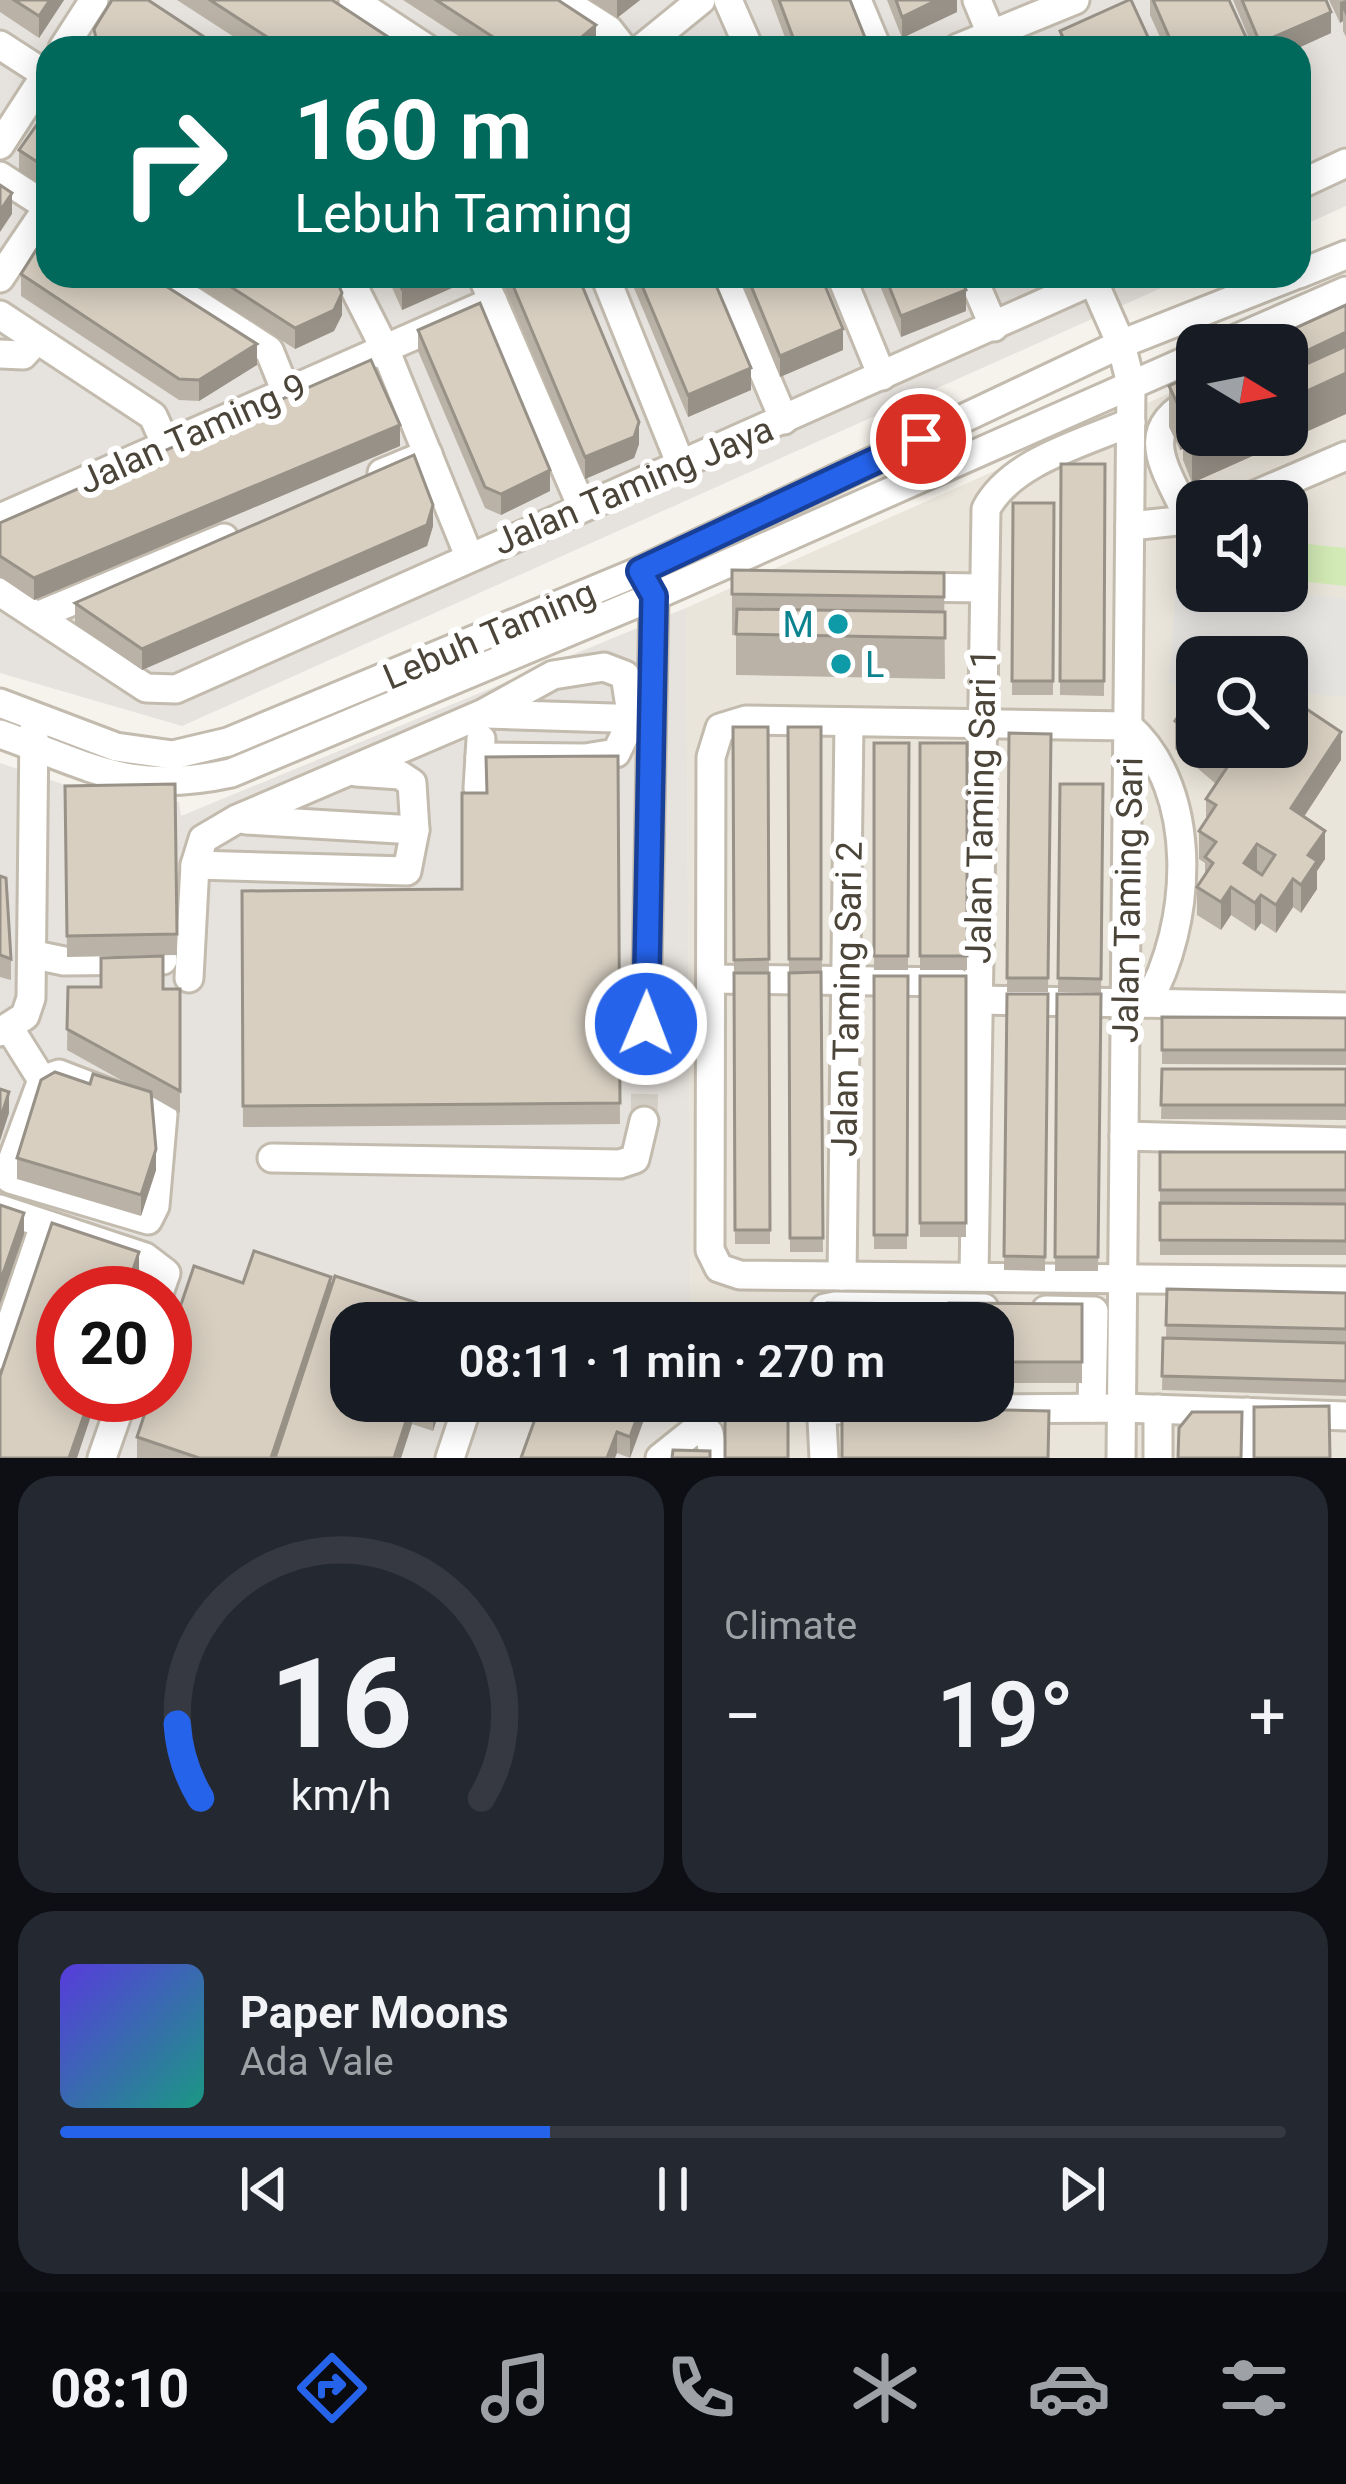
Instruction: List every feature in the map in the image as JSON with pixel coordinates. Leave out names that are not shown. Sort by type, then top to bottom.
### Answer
[{"type":"street","points":[[71,36],[94,0]]},
{"type":"street","points":[[354,0],[408,36]]},
{"type":"street","points":[[562,0],[614,36]]},
{"type":"street","points":[[657,36],[701,0]]},
{"type":"street","points":[[728,0],[744,36]]},
{"type":"street","points":[[856,0],[872,36]]},
{"type":"street","points":[[977,0],[992,36]]},
{"type":"street","points":[[1004,36],[1075,0]]},
{"type":"street","points":[[0,45],[36,67]]},
{"type":"street","points":[[0,145],[36,91]]},
{"type":"street","points":[[1311,179],[1346,163]]},
{"type":"street","points":[[0,176],[36,199]]},
{"type":"street","points":[[0,278],[36,225]]},
{"type":"street","name":"Lebuh Taming","points":[[1311,269],[1346,255]]},
{"type":"street","points":[[173,288],[269,350],[286,392]]},
{"type":"street","points":[[354,288],[385,349],[470,556]]},
{"type":"street","points":[[488,288],[582,507]]},
{"type":"street","name":"Jalan Taming 9","points":[[0,518],[385,349],[488,288]]},
{"type":"street","points":[[610,288],[681,465]]},
{"type":"street","points":[[728,288],[784,420]]},
{"type":"street","points":[[846,288],[882,376]]},
{"type":"street","points":[[977,288],[994,327]]},
{"type":"street","name":"Jalan Taming Jaya","points":[[38,616],[146,688],[162,692],[1075,288]]},
{"type":"street","name":"Jalan Taming Sari","points":[[1100,288],[1131,384],[1128,725],[1136,1003],[1124,1136],[1121,1458]]},
{"type":"street","name":"Lebuh Taming","points":[[0,734],[112,777],[177,784],[231,773],[647,583],[1121,344],[1263,288]]},
{"type":"street","points":[[1270,324],[1346,291]]},
{"type":"street","points":[[0,315],[153,416],[166,445]]},
{"type":"street","points":[[0,355],[23,355],[37,340]]},
{"type":"street","name":"Lebuh Taming","points":[[0,703],[116,747],[173,755],[228,742],[647,583],[1176,365]]},
{"type":"street","points":[[1176,409],[1161,425],[1157,447],[1176,486]]},
{"type":"street","name":"Jalan Taming Sari 1","points":[[974,1276],[984,526],[994,494],[1024,470],[1131,422]]},
{"type":"street","points":[[366,480],[428,454]]},
{"type":"street","points":[[1290,480],[1346,456]]},
{"type":"street","points":[[1130,526],[1176,522]]},
{"type":"street","points":[[0,592],[38,616],[242,531]]},
{"type":"street","points":[[646,1024],[642,719],[647,583]]},
{"type":"street","points":[[889,587],[983,588]]},
{"type":"street","points":[[189,977],[195,866],[203,839],[237,819],[482,714],[553,675],[604,667],[625,675],[642,719]]},
{"type":"street","points":[[34,713],[35,955],[25,1016],[5,1030],[42,1080]]},
{"type":"street","points":[[482,714],[642,719]]},
{"type":"street","points":[[478,788],[482,714]]},
{"type":"street","points":[[480,757],[585,758],[616,753],[642,719]]},
{"type":"street","points":[[1136,1003],[1173,944],[1180,887],[1179,830],[1162,768],[1128,725],[746,720],[720,728],[711,757],[710,1250],[719,1268],[740,1275],[1346,1281]]},
{"type":"street","name":"Jalan Taming Sari 2","points":[[842,1276],[850,722]]},
{"type":"street","points":[[195,866],[407,871],[416,830],[412,783],[416,744]]},
{"type":"street","points":[[352,771],[400,775],[412,783]]},
{"type":"street","points":[[237,819],[416,830]]},
{"type":"street","points":[[35,955],[64,961],[164,960]]},
{"type":"street","points":[[712,979],[846,980],[1136,1003],[1346,1007]]},
{"type":"street","points":[[59,1074],[164,1114],[155,1206],[148,1220],[10,1179],[10,1166],[42,1080],[59,1074]]},
{"type":"street","points":[[272,1158],[620,1164],[635,1159],[644,1121]]},
{"type":"street","points":[[1124,1136],[1346,1142]]},
{"type":"street","points":[[0,1209],[145,1257],[151,1266]]},
{"type":"street","points":[[0,1355],[44,1225]]},
{"type":"street","points":[[1014,1309],[1094,1310],[1091,1408]]},
{"type":"street","points":[[1014,1407],[1346,1416]]},
{"type":"street","points":[[1157,1458],[1158,1409]]},
{"type":"street","points":[[1246,1412],[1246,1458]]},
{"type":"street","points":[[102,1458],[115,1422]]},
{"type":"street","points":[[450,1458],[462,1422]]},
{"type":"street","points":[[822,1422],[824,1458]]},
{"type":"street","points":[[660,1458],[695,1430],[709,1433],[714,1458]]},
{"type":"shaded area","points":[[0,0],[1346,0],[1346,206],[1311,222],[1311,36],[36,36],[36,288],[1161,288],[182,726],[0,673]]},
{"type":"shaded area","points":[[1346,315],[1346,1458],[634,1458],[671,1422],[1014,1422],[1014,1302],[691,1302],[686,608],[1176,390],[1176,456],[1308,456],[1308,334]]},
{"type":"shaded area","points":[[1176,585],[1176,612],[1308,612],[1308,595],[1346,598],[1346,697],[1308,694],[1308,636],[1176,636],[1176,684],[1169,684]]},
{"type":"shaded area","points":[[686,608],[691,1302],[330,1302],[330,1422],[674,1422],[634,1458],[0,1458],[0,763],[95,795],[179,802],[181,816]]},
{"type":"green space","points":[[1308,544],[1346,548],[1346,586],[1308,582]]},
{"type":"building","points":[[14,0],[50,0],[39,16]]},
{"type":"building","points":[[112,0],[148,0],[203,36],[95,36],[94,29]]},
{"type":"building","points":[[210,0],[332,0],[387,36],[266,36]]},
{"type":"building","points":[[436,0],[558,0],[596,25],[583,36],[492,36]]},
{"type":"building","points":[[779,0],[850,0],[864,36],[792,36]]},
{"type":"building","points":[[896,0],[937,0],[902,17]]},
{"type":"building","points":[[1131,0],[1148,36],[1062,36],[1060,31]]},
{"type":"building","points":[[1153,0],[1229,0],[1245,36],[1169,36]]},
{"type":"building","points":[[1242,0],[1326,0],[1331,12],[1276,36],[1257,36]]},
{"type":"building","points":[[36,126],[36,161],[19,150]]},
{"type":"building","points":[[0,185],[12,193],[0,211]]},
{"type":"building","points":[[36,250],[36,284],[21,274]]},
{"type":"building","points":[[42,288],[169,288],[257,344],[199,380],[179,379]]},
{"type":"building","points":[[233,288],[340,288],[334,310],[295,328]]},
{"type":"building","points":[[514,288],[583,288],[639,422],[634,437],[585,457]]},
{"type":"building","points":[[643,288],[717,288],[751,368],[688,395]]},
{"type":"building","points":[[752,288],[826,288],[843,329],[780,356]]},
{"type":"building","points":[[890,288],[966,290],[901,316]]},
{"type":"building","points":[[480,303],[550,470],[501,494],[485,487],[418,330]]},
{"type":"building","points":[[1346,305],[1346,332],[1308,350],[1308,324],[1304,324]]},
{"type":"building","points":[[1346,346],[1346,373],[1308,390],[1308,363]]},
{"type":"building","points":[[371,360],[400,425],[34,578],[0,556],[0,523]]},
{"type":"building","points":[[414,455],[433,505],[427,525],[142,649],[75,603]]},
{"type":"building","points":[[1061,464],[1105,464],[1104,681],[1060,681]]},
{"type":"building","points":[[1013,503],[1054,503],[1053,681],[1012,681]]},
{"type":"building","points":[[732,570],[944,573],[944,597],[732,594]]},
{"type":"building","name":"M","points":[[737,609],[945,612],[945,638],[736,634]]},
{"type":"building","points":[[1308,710],[1341,732],[1291,808],[1325,831],[1308,855],[1317,861],[1301,885],[1293,879],[1276,905],[1261,895],[1255,903],[1231,887],[1221,902],[1197,887],[1213,863],[1205,857],[1216,842],[1199,831],[1216,805],[1206,799],[1227,768],[1308,768]],"holes":[[[1257,844],[1275,855],[1262,875],[1244,863]]]},
{"type":"building","points":[[733,727],[768,727],[769,959],[734,960]]},
{"type":"building","points":[[788,727],[821,727],[821,959],[789,959]]},
{"type":"building","points":[[1009,733],[1051,734],[1048,978],[1007,978]]},
{"type":"building","points":[[874,743],[909,743],[908,956],[874,956]]},
{"type":"building","points":[[920,743],[967,743],[967,956],[920,956]]},
{"type":"building","points":[[618,756],[620,1103],[243,1106],[242,891],[462,889],[462,793],[487,793],[486,757]]},
{"type":"building","points":[[175,784],[177,934],[67,936],[65,786]]},
{"type":"building","points":[[1060,784],[1103,784],[1101,979],[1058,978]]},
{"type":"building","points":[[0,876],[6,878],[11,959],[0,955]]},
{"type":"building","points":[[163,956],[163,989],[180,989],[180,1091],[67,1029],[68,987],[101,987],[101,958]]},
{"type":"building","points":[[821,972],[823,1238],[790,1238],[789,973]]},
{"type":"building","points":[[734,973],[769,973],[770,1230],[735,1230]]},
{"type":"building","points":[[874,976],[908,976],[907,1235],[874,1235]]},
{"type":"building","points":[[920,976],[966,976],[966,1223],[920,1223]]},
{"type":"building","points":[[1007,994],[1048,994],[1045,1257],[1004,1256]]},
{"type":"building","points":[[1057,994],[1101,994],[1098,1257],[1055,1257]]},
{"type":"building","points":[[1162,1017],[1346,1018],[1346,1050],[1162,1050]]},
{"type":"building","points":[[1162,1069],[1346,1069],[1346,1105],[1161,1105]]},
{"type":"building","points":[[55,1072],[90,1084],[93,1074],[151,1092],[156,1149],[141,1195],[17,1158],[41,1080]]},
{"type":"building","points":[[0,1089],[9,1092],[0,1120]]},
{"type":"building","points":[[1160,1152],[1346,1152],[1346,1190],[1160,1190]]},
{"type":"building","points":[[1160,1203],[1346,1204],[1346,1241],[1160,1240]]},
{"type":"building","points":[[0,1205],[24,1213],[0,1282]]},
{"type":"building","points":[[52,1223],[139,1252],[134,1266],[37,1266]]},
{"type":"building","points":[[254,1251],[331,1277],[271,1458],[199,1458],[137,1437],[142,1422],[192,1422],[194,1266],[243,1283]]},
{"type":"building","points":[[36,1270],[36,1422],[82,1422],[69,1458],[0,1458],[0,1376]]},
{"type":"building","points":[[335,1276],[414,1302],[330,1302],[330,1422],[406,1422],[394,1458],[275,1458]]},
{"type":"building","points":[[1167,1289],[1346,1293],[1346,1329],[1166,1325]]},
{"type":"building","points":[[1014,1303],[1082,1304],[1082,1362],[1014,1362]]},
{"type":"building","points":[[1163,1338],[1346,1343],[1346,1381],[1162,1376]]},
{"type":"building","points":[[1329,1406],[1330,1458],[1254,1458],[1254,1407]]},
{"type":"building","points":[[1014,1410],[1049,1411],[1048,1458],[842,1458],[842,1422],[1014,1422]]},
{"type":"building","points":[[1192,1412],[1242,1412],[1241,1458],[1178,1458],[1179,1428]]},
{"type":"building","points":[[534,1422],[635,1422],[630,1437],[617,1432],[607,1458],[521,1458]]},
{"type":"building","points":[[725,1422],[788,1422],[788,1458],[725,1458]]},
{"type":"building","points":[[673,1450],[710,1451],[710,1458],[672,1458]]},
{"type":"tunnel","points":[[644,1121],[646,1024]]},
{"type":"place","name":"M","points":[[838,624]]},
{"type":"place","name":"L","points":[[841,664]]},
{"type":"route","points":[[646,1024],[654,596],[640,571],[921,439]]}]
